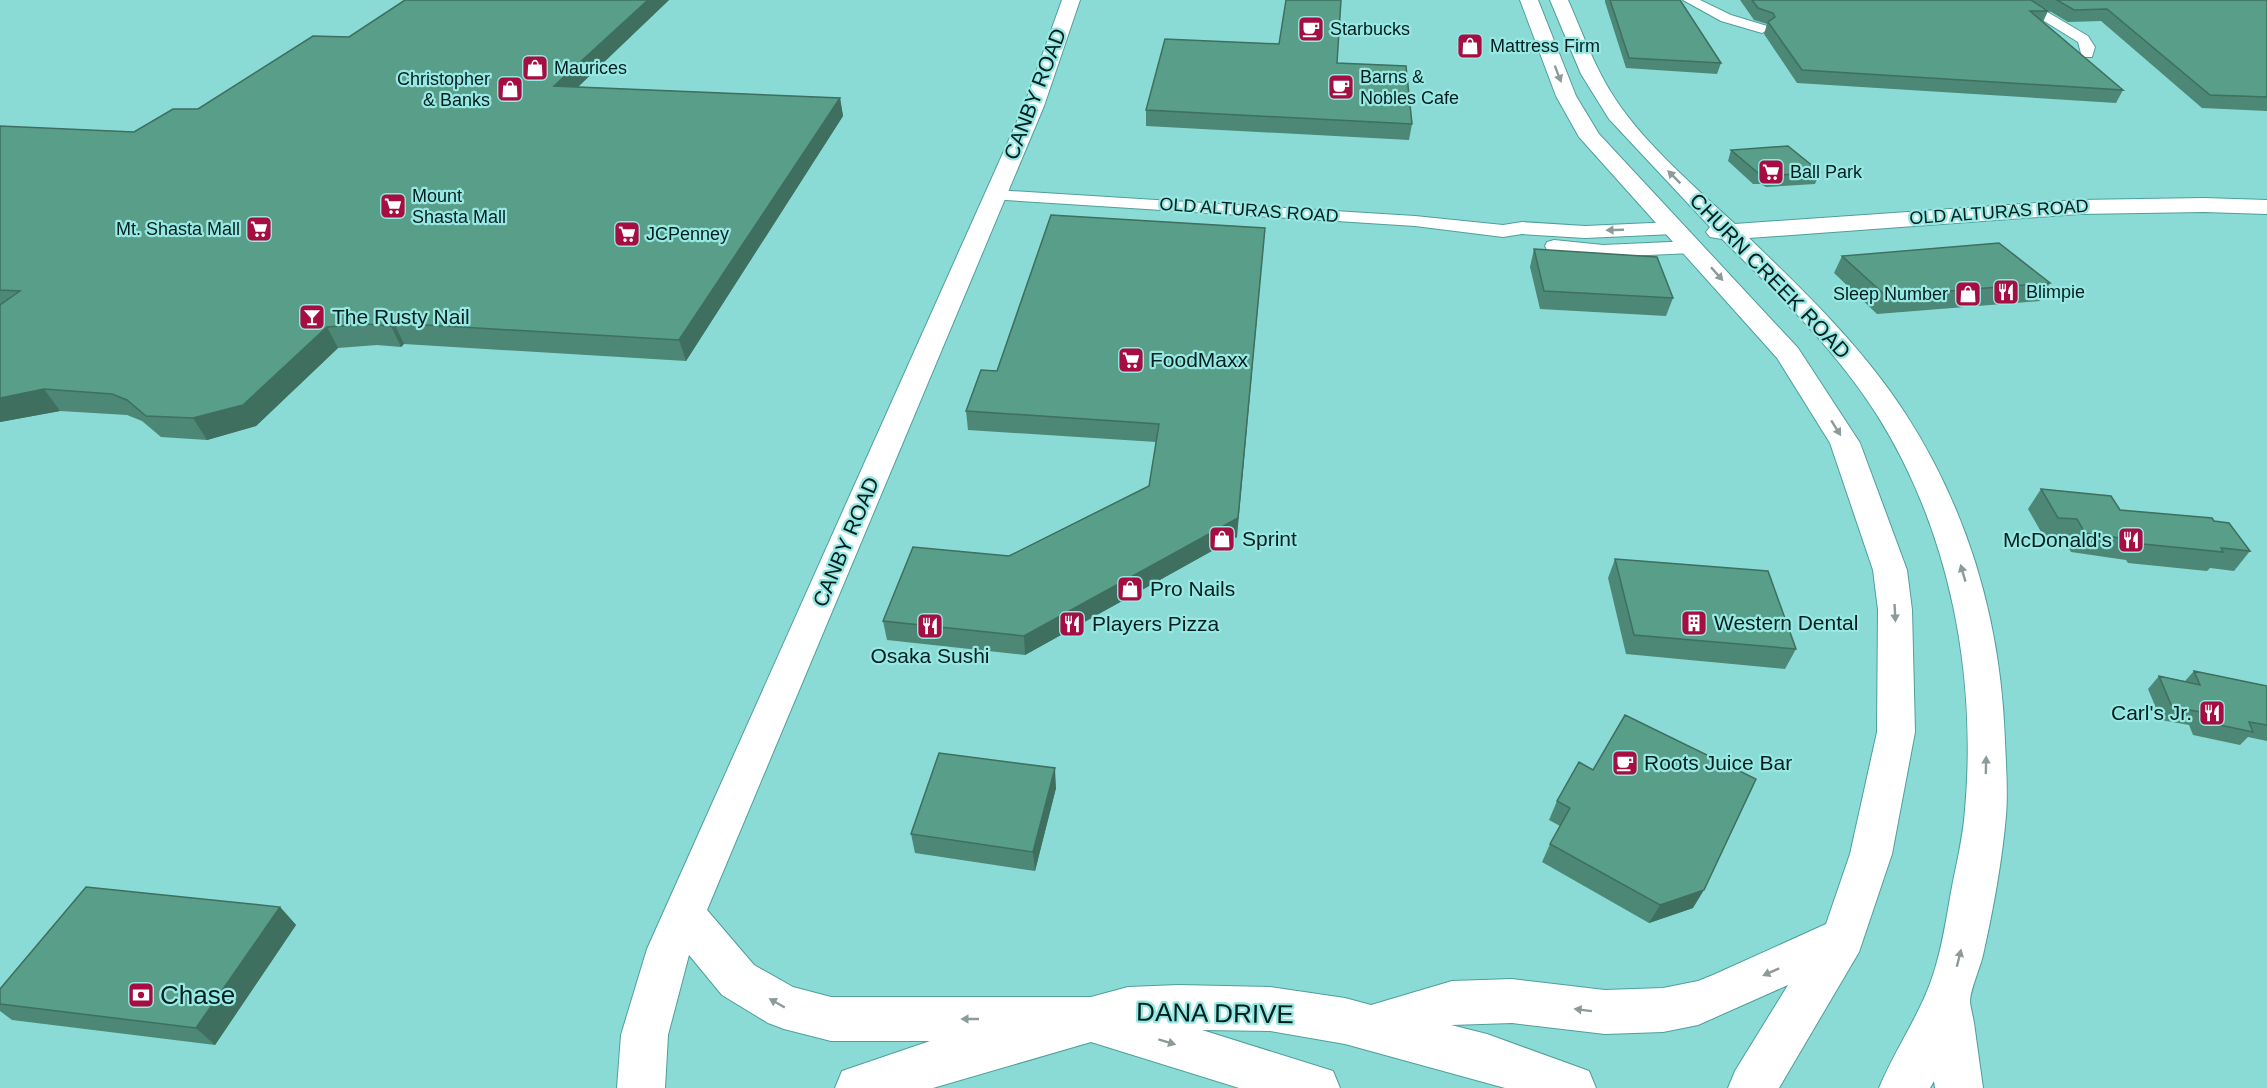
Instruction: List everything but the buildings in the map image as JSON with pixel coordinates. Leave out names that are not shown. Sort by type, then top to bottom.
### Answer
[{"type":"main road","name":"CANBY ROAD","points":[[641,1088],[641,1058],[656,985],[684,915],[1034,106],[1071,0]]},
{"type":"main road","name":"CHURN CREEK ROAD","points":[[1529,0],[1566,96],[1590,137],[1788,354],[1845,443],[1890,570],[1895,610],[1896,732],[1871,854],[1843,938],[1752,1088]]},
{"type":"main road","name":"CHURN CREEK ROAD","points":[[1559,0],[1605,101],[1629,131],[1806,308],[1860,371],[1922,466],[1956,549],[1977,628],[1987,708],[1985,816],[1960,956],[1947,1000],[1927,1048],[1903,1088]]},
{"type":"main road","name":"OLD ALTURAS ROAD","points":[[1683,237],[2123,203],[2267,207]]},
{"type":"main road","points":[[684,915],[738,980],[784,1007],[831,1019],[1091,1019],[1316,1088]]},
{"type":"main road","points":[[1373,1027],[1452,1003],[1512,1001],[1605,1012],[1663,1010],[1698,1002],[1728,991],[1843,938]]},
{"type":"main road","points":[[1947,1000],[1959,1088]]},
{"type":"main road","name":"DANA DRIVE","points":[[860,1088],[965,1054],[1128,1009],[1179,1007],[1270,1009],[1373,1027],[1487,1058],[1572,1088]]},
{"type":"street","points":[[1690,0],[1726,18],[1762,29]]},
{"type":"street","points":[[2017,0],[2083,39],[2088,47],[2086,54]]},
{"type":"street","name":"OLD ALTURAS ROAD","points":[[995,195],[1415,221],[1503,231],[1522,228],[1683,237]]},
{"type":"street","name":"OLD ALTURAS ROAD","points":[[1503,231],[1517,239],[1529,242],[1603,251],[1683,237]]},
{"type":"place","name":"Starbucks","points":[[1311,29]]},
{"type":"place","name":"Mattress Firm","points":[[1470,46]]},
{"type":"place","name":"Maurices","points":[[535,68]]},
{"type":"place","name":"Barns & Nobles Cafe","points":[[1341,87]]},
{"type":"place","name":"Christopher & Banks","points":[[510,89]]},
{"type":"place","name":"Ball Park","points":[[1771,172]]},
{"type":"place","name":"Mount Shasta Mall","points":[[393,206]]},
{"type":"place","name":"Mt. Shasta Mall","points":[[259,229]]},
{"type":"place","name":"JCPenney","points":[[627,234]]},
{"type":"place","name":"Blimpie","points":[[2006,292]]},
{"type":"place","name":"Sleep Number","points":[[1968,294]]},
{"type":"place","name":"The Rusty Nail","points":[[312,317]]},
{"type":"place","name":"FoodMaxx","points":[[1131,360]]},
{"type":"place","name":"Sprint","points":[[1222,539]]},
{"type":"place","name":"McDonald's","points":[[2131,540]]},
{"type":"place","name":"Pro Nails","points":[[1130,589]]},
{"type":"place","name":"Western Dental","points":[[1694,623]]},
{"type":"place","name":"Players Pizza","points":[[1072,624]]},
{"type":"place","name":"Osaka Sushi","points":[[930,626]]},
{"type":"place","name":"Carl's Jr.","points":[[2212,713]]},
{"type":"place","name":"Roots Juice Bar","points":[[1625,763]]},
{"type":"place","name":"Chase","points":[[141,995]]}]
